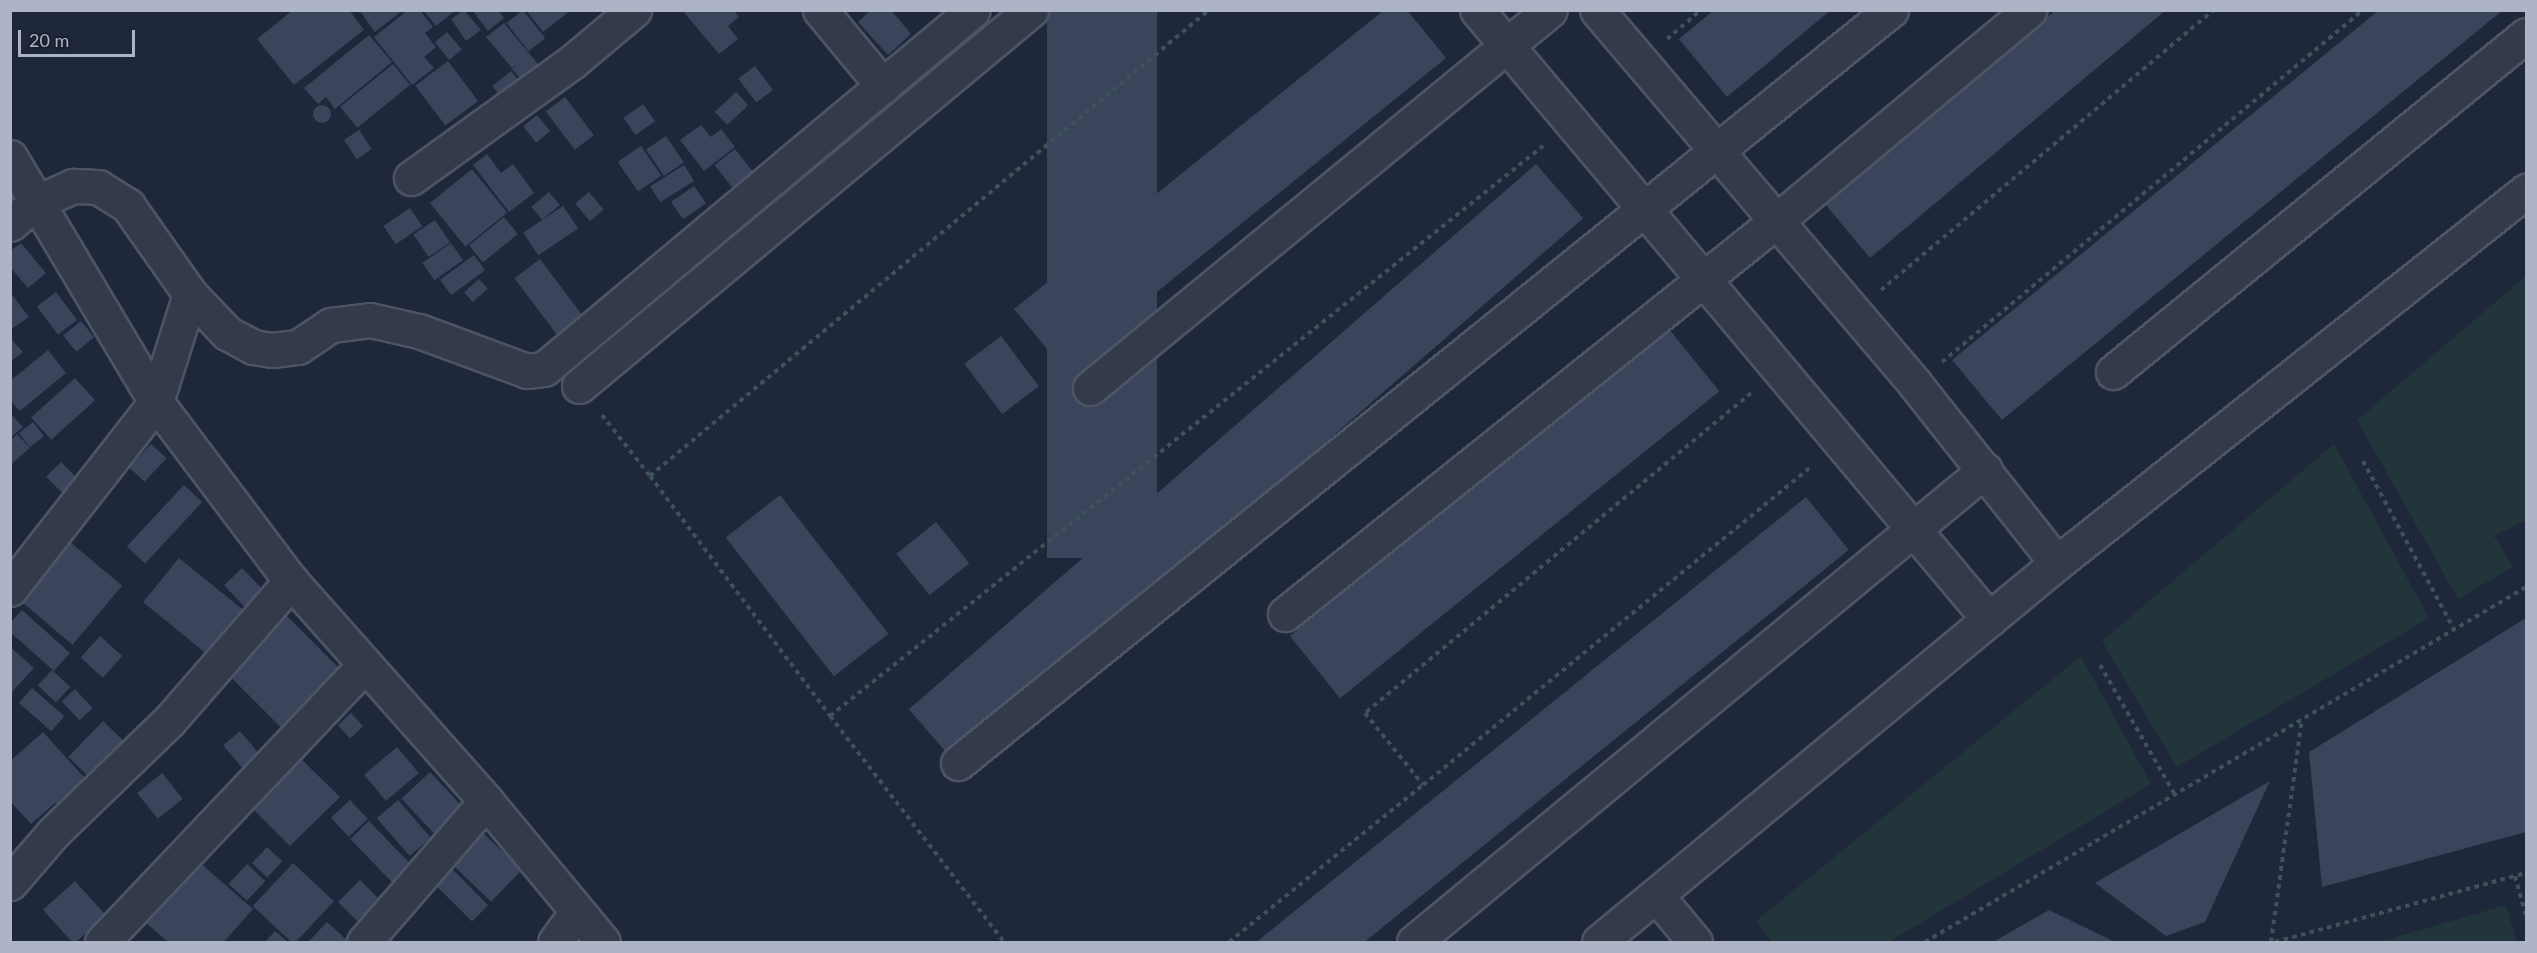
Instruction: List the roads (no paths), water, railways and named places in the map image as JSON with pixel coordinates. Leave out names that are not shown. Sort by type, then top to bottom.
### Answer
[{"type":"street","points":[[411,178],[572,62],[634,10]]},
{"type":"street","points":[[820,10],[883,86]]},
{"type":"street","points":[[23,213],[73,186],[98,187],[128,206],[190,294],[227,333],[253,347],[272,350],[298,347],[331,325],[369,320],[419,331],[527,371],[544,369],[973,10]]},
{"type":"street","points":[[579,386],[1031,10]]},
{"type":"street","points":[[1477,10],[1989,619]]},
{"type":"street","points":[[1090,388],[1550,10]]},
{"type":"street","points":[[1597,10],[1852,313],[1915,384],[2057,563]]},
{"type":"street","points":[[958,763],[1891,10]]},
{"type":"street","points":[[1285,614],[1775,222],[2029,10]]},
{"type":"street","points":[[2113,372],[2526,35]]},
{"type":"street","points":[[10,157],[23,213],[156,402],[291,581],[486,801],[603,942]]},
{"type":"street","points":[[1599,942],[2057,563],[2526,191]]},
{"type":"street","points":[[10,589],[156,402],[190,294]]},
{"type":"street","points":[[1414,942],[1985,470]]},
{"type":"street","points":[[10,883],[54,832],[169,721],[291,581]]},
{"type":"street","points":[[102,942],[365,665]]},
{"type":"street","points":[[364,942],[486,801]]},
{"type":"street","points":[[1656,895],[1695,942]]},
{"type":"street","points":[[555,942],[577,912]]}]
